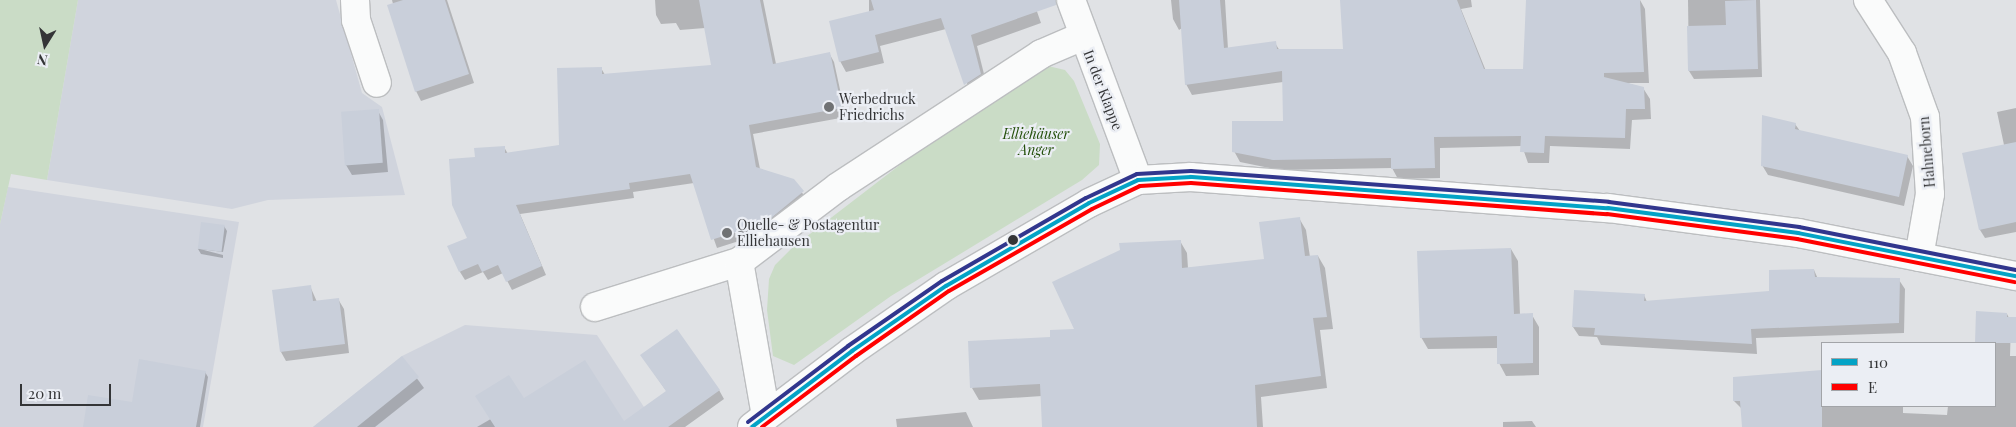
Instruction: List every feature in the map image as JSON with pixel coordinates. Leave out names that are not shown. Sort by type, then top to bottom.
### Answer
[{"type":"street","points":[[355,0],[356,20],[378,83]]},
{"type":"street","name":"In der Klappe","points":[[1071,0],[1138,180]]},
{"type":"street","name":"Hahneborn","points":[[1868,0],[1902,53],[1925,117],[1930,194],[1919,257]]},
{"type":"street","points":[[595,306],[740,262],[838,187],[1041,54],[1083,36]]},
{"type":"street","points":[[759,421],[852,351],[946,286],[1089,203],[1138,180],[1191,177],[1608,208],[1798,233],[2016,276]]},
{"type":"street","points":[[740,262],[759,421]]},
{"type":"shaded area","points":[[78,0],[336,0],[362,93],[382,107],[405,195],[268,200],[232,209],[47,180]]},
{"type":"shaded area","points":[[8,187],[239,222],[203,427],[0,427],[0,224]]},
{"type":"shaded area","points":[[465,325],[597,335],[657,427],[313,427],[402,356]]},
{"type":"green space","points":[[0,0],[78,0],[47,180],[11,174],[0,224]]},
{"type":"green space","name":"Elliehäuser Anger","points":[[1048,66],[1065,70],[1074,81],[1100,144],[1099,165],[1082,180],[891,296],[794,365],[773,356],[767,310],[769,279],[775,265],[793,247],[905,161]]},
{"type":"building","points":[[403,0],[445,0],[469,74],[415,92],[387,5]]},
{"type":"building","points":[[699,0],[760,0],[773,64],[830,52],[842,108],[749,125],[756,167],[794,179],[804,191],[765,223],[711,240],[690,174],[629,183],[630,189],[516,205],[542,266],[506,282],[498,265],[482,272],[478,264],[459,272],[447,246],[467,238],[452,205],[449,159],[475,157],[474,148],[505,146],[505,153],[559,145],[557,68],[602,67],[602,74],[711,65]]},
{"type":"building","points":[[871,0],[1056,0],[1056,5],[971,35],[981,74],[964,85],[941,18],[875,35],[879,52],[839,62],[829,21],[874,10]]},
{"type":"building","points":[[1179,0],[1220,0],[1224,48],[1276,41],[1277,49],[1343,49],[1340,0],[1457,0],[1484,69],[1523,69],[1526,0],[1640,0],[1644,72],[1604,73],[1604,77],[1644,87],[1645,109],[1626,109],[1625,138],[1545,136],[1544,153],[1520,152],[1521,136],[1434,137],[1435,168],[1391,169],[1391,158],[1273,160],[1232,152],[1232,121],[1283,121],[1282,71],[1185,85]]},
{"type":"building","points":[[1756,0],[1758,69],[1688,71],[1687,26],[1726,25],[1725,1]]},
{"type":"building","points":[[379,109],[383,163],[345,166],[341,112]]},
{"type":"building","points":[[1762,115],[1796,123],[1795,129],[1908,155],[1899,197],[1761,166]]},
{"type":"building","points":[[2016,142],[2016,222],[1979,230],[1962,153]]},
{"type":"building","points":[[1300,217],[1305,256],[1318,255],[1327,317],[1313,318],[1321,376],[1255,385],[1257,427],[1042,427],[1040,384],[970,388],[968,341],[1050,337],[1050,330],[1074,329],[1052,282],[1120,250],[1119,243],[1181,240],[1182,268],[1264,259],[1259,222]]},
{"type":"building","points":[[201,222],[225,225],[222,252],[198,249]]},
{"type":"building","points":[[1511,248],[1514,314],[1533,313],[1533,363],[1497,364],[1497,336],[1420,338],[1417,251]]},
{"type":"building","points":[[1814,269],[1815,277],[1900,278],[1899,323],[1751,329],[1752,344],[1594,335],[1595,328],[1572,327],[1574,290],[1645,294],[1644,301],[1769,291],[1769,270]]},
{"type":"building","points":[[311,285],[313,301],[339,298],[345,344],[280,352],[272,290]]},
{"type":"building","points":[[1976,311],[2007,313],[2007,317],[2016,317],[2016,343],[1975,342]]},
{"type":"building","points":[[677,329],[720,390],[668,427],[495,427],[475,396],[509,375],[524,398],[585,360],[624,421],[666,391],[640,355]]},
{"type":"building","points":[[402,356],[419,377],[357,427],[313,427]]},
{"type":"building","points":[[139,359],[206,371],[196,427],[83,427],[88,395],[132,402]]},
{"type":"building","points":[[1821,370],[1822,427],[1742,427],[1740,401],[1733,401],[1733,377]]},
{"type":"transit line","points":[[748,422],[848,346],[942,281],[1086,198],[1137,174],[1191,171],[1609,202],[1799,227],[2016,270]]},
{"type":"transit line","name":"110","points":[[752,427],[852,351],[946,286],[1089,203],[1138,180],[1191,177],[1608,208],[1798,233],[2016,276]]},
{"type":"transit line","name":"E","points":[[762,427],[856,356],[949,291],[1092,209],[1140,186],[1191,183],[1607,214],[1797,239],[2015,282]]},
{"type":"place","name":"Werbedruck Friedrichs","points":[[829,107]]},
{"type":"place","name":"Quelle- & Postagentur Elliehausen","points":[[727,233]]}]
